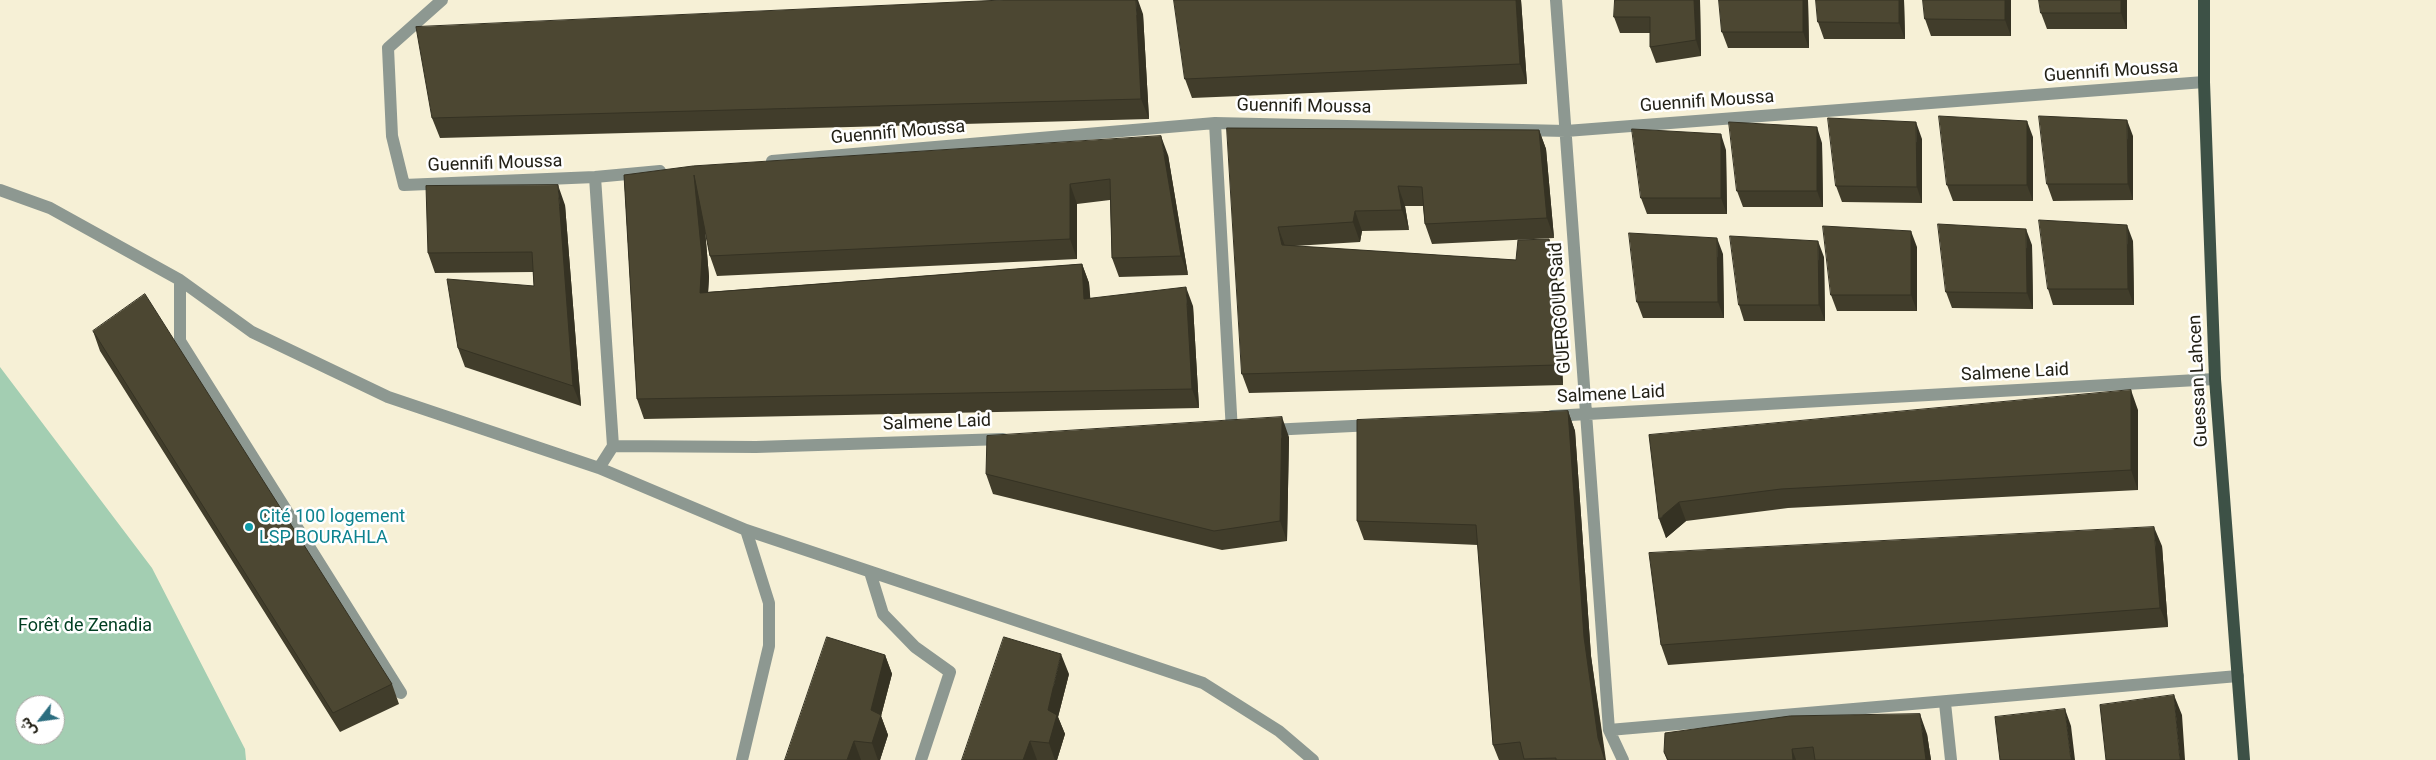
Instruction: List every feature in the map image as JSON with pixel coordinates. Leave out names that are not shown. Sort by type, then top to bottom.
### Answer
[{"type":"main road","name":"Guessan Lahcen","points":[[2204,0],[2204,82],[2215,379],[2244,760]]},
{"type":"street","name":"Guennifi Moussa","points":[[442,0],[388,48],[392,136],[404,185],[595,177],[673,170]]},
{"type":"street","name":"GUERGOUR Said","points":[[1556,0],[1609,730],[1623,760]]},
{"type":"street","name":"Guennifi Moussa","points":[[762,162],[1215,123],[1566,131],[2204,82]]},
{"type":"street","points":[[1215,123],[1232,431]]},
{"type":"street","points":[[595,177],[613,446],[599,468]]},
{"type":"street","points":[[0,190],[50,208],[180,280],[252,332],[388,397],[599,468],[746,530],[1202,683],[1279,732],[1313,760]]},
{"type":"street","points":[[180,280],[180,341],[401,693]]},
{"type":"street","name":"Salmene Laid","points":[[1536,416],[2215,379]]},
{"type":"street","points":[[1261,430],[1389,424]]},
{"type":"street","name":"Salmene Laid","points":[[613,446],[756,447],[1014,438]]},
{"type":"street","points":[[742,760],[770,646],[769,603],[746,530]]},
{"type":"street","points":[[870,572],[883,614],[916,647],[950,672],[921,760]]},
{"type":"street","points":[[1609,730],[1945,703],[2238,676]]},
{"type":"street","points":[[1945,703],[1951,760]]},
{"type":"green space","name":"Forêt de Zenadia","points":[[0,367],[152,568],[245,749],[246,760],[0,760]]},
{"type":"building","points":[[1003,0],[1136,0],[1141,99],[432,118],[416,27]]},
{"type":"building","points":[[1174,0],[1516,0],[1520,64],[1185,79]]},
{"type":"building","points":[[1615,0],[1694,0],[1696,40],[1650,47],[1650,17],[1614,17]]},
{"type":"building","points":[[1719,0],[1803,0],[1803,32],[1722,32]]},
{"type":"building","points":[[1816,0],[1899,0],[1899,23],[1818,22]]},
{"type":"building","points":[[1923,0],[2005,0],[2005,20],[1925,19]]},
{"type":"building","points":[[2039,0],[2121,0],[2121,13],[2041,13]]},
{"type":"building","points":[[1939,116],[2027,121],[2027,185],[1947,185]]},
{"type":"building","points":[[2039,116],[2127,120],[2128,184],[2047,184]]},
{"type":"building","points":[[1828,118],[1916,122],[1917,187],[1836,186]]},
{"type":"building","points":[[1729,122],[1817,127],[1817,191],[1737,191]]},
{"type":"building","points":[[1227,128],[1539,130],[1547,218],[1425,224],[1422,187],[1398,186],[1402,210],[1355,211],[1353,222],[1278,227],[1282,245],[1516,260],[1518,240],[1549,239],[1556,365],[1242,374]]},
{"type":"building","points":[[1632,129],[1721,134],[1721,198],[1641,198]]},
{"type":"building","points":[[1161,136],[1181,256],[1112,258],[1110,179],[1070,184],[1070,239],[710,256],[694,175],[702,257],[700,293],[1082,264],[1084,299],[1186,287],[1192,389],[637,399],[624,175],[693,166]]},
{"type":"building","points":[[558,185],[573,386],[458,348],[447,279],[534,286],[532,252],[428,253],[426,186]]},
{"type":"building","points":[[2039,220],[2127,225],[2128,289],[2048,289]]},
{"type":"building","points":[[1938,224],[2026,229],[2027,293],[1946,292]]},
{"type":"building","points":[[1823,226],[1911,231],[1911,295],[1831,295]]},
{"type":"building","points":[[1629,233],[1717,238],[1718,302],[1637,302]]},
{"type":"building","points":[[1730,236],[1818,241],[1819,305],[1739,305]]},
{"type":"building","name":"Cité 100 logement LSP BOURAHLA","points":[[145,294],[392,684],[333,713],[93,331]]},
{"type":"building","points":[[2131,390],[2131,470],[1781,489],[1679,502],[1659,519],[1649,435]]},
{"type":"building","points":[[1568,411],[1584,637],[1598,738],[1605,760],[1524,759],[1520,742],[1493,745],[1476,525],[1357,521],[1357,420]]},
{"type":"building","points":[[1282,417],[1280,521],[1214,531],[986,474],[987,436]]},
{"type":"building","points":[[2154,527],[2160,608],[1661,645],[1649,553]]},
{"type":"building","points":[[827,637],[885,655],[871,710],[881,715],[872,743],[854,741],[847,760],[785,760]]},
{"type":"building","points":[[1004,637],[1061,654],[1048,710],[1057,715],[1049,743],[1030,741],[1023,760],[962,760]]},
{"type":"building","points":[[2174,695],[2180,760],[2106,760],[2100,705]]},
{"type":"building","points":[[2065,709],[2071,760],[2000,760],[1995,717]]},
{"type":"building","points":[[1920,714],[1926,760],[1815,760],[1813,747],[1792,749],[1793,760],[1668,760],[1664,752],[1665,733],[1790,716]]},
{"type":"place","name":"Cité 100 logement LSP BOURAHLA","points":[[249,527]]}]
